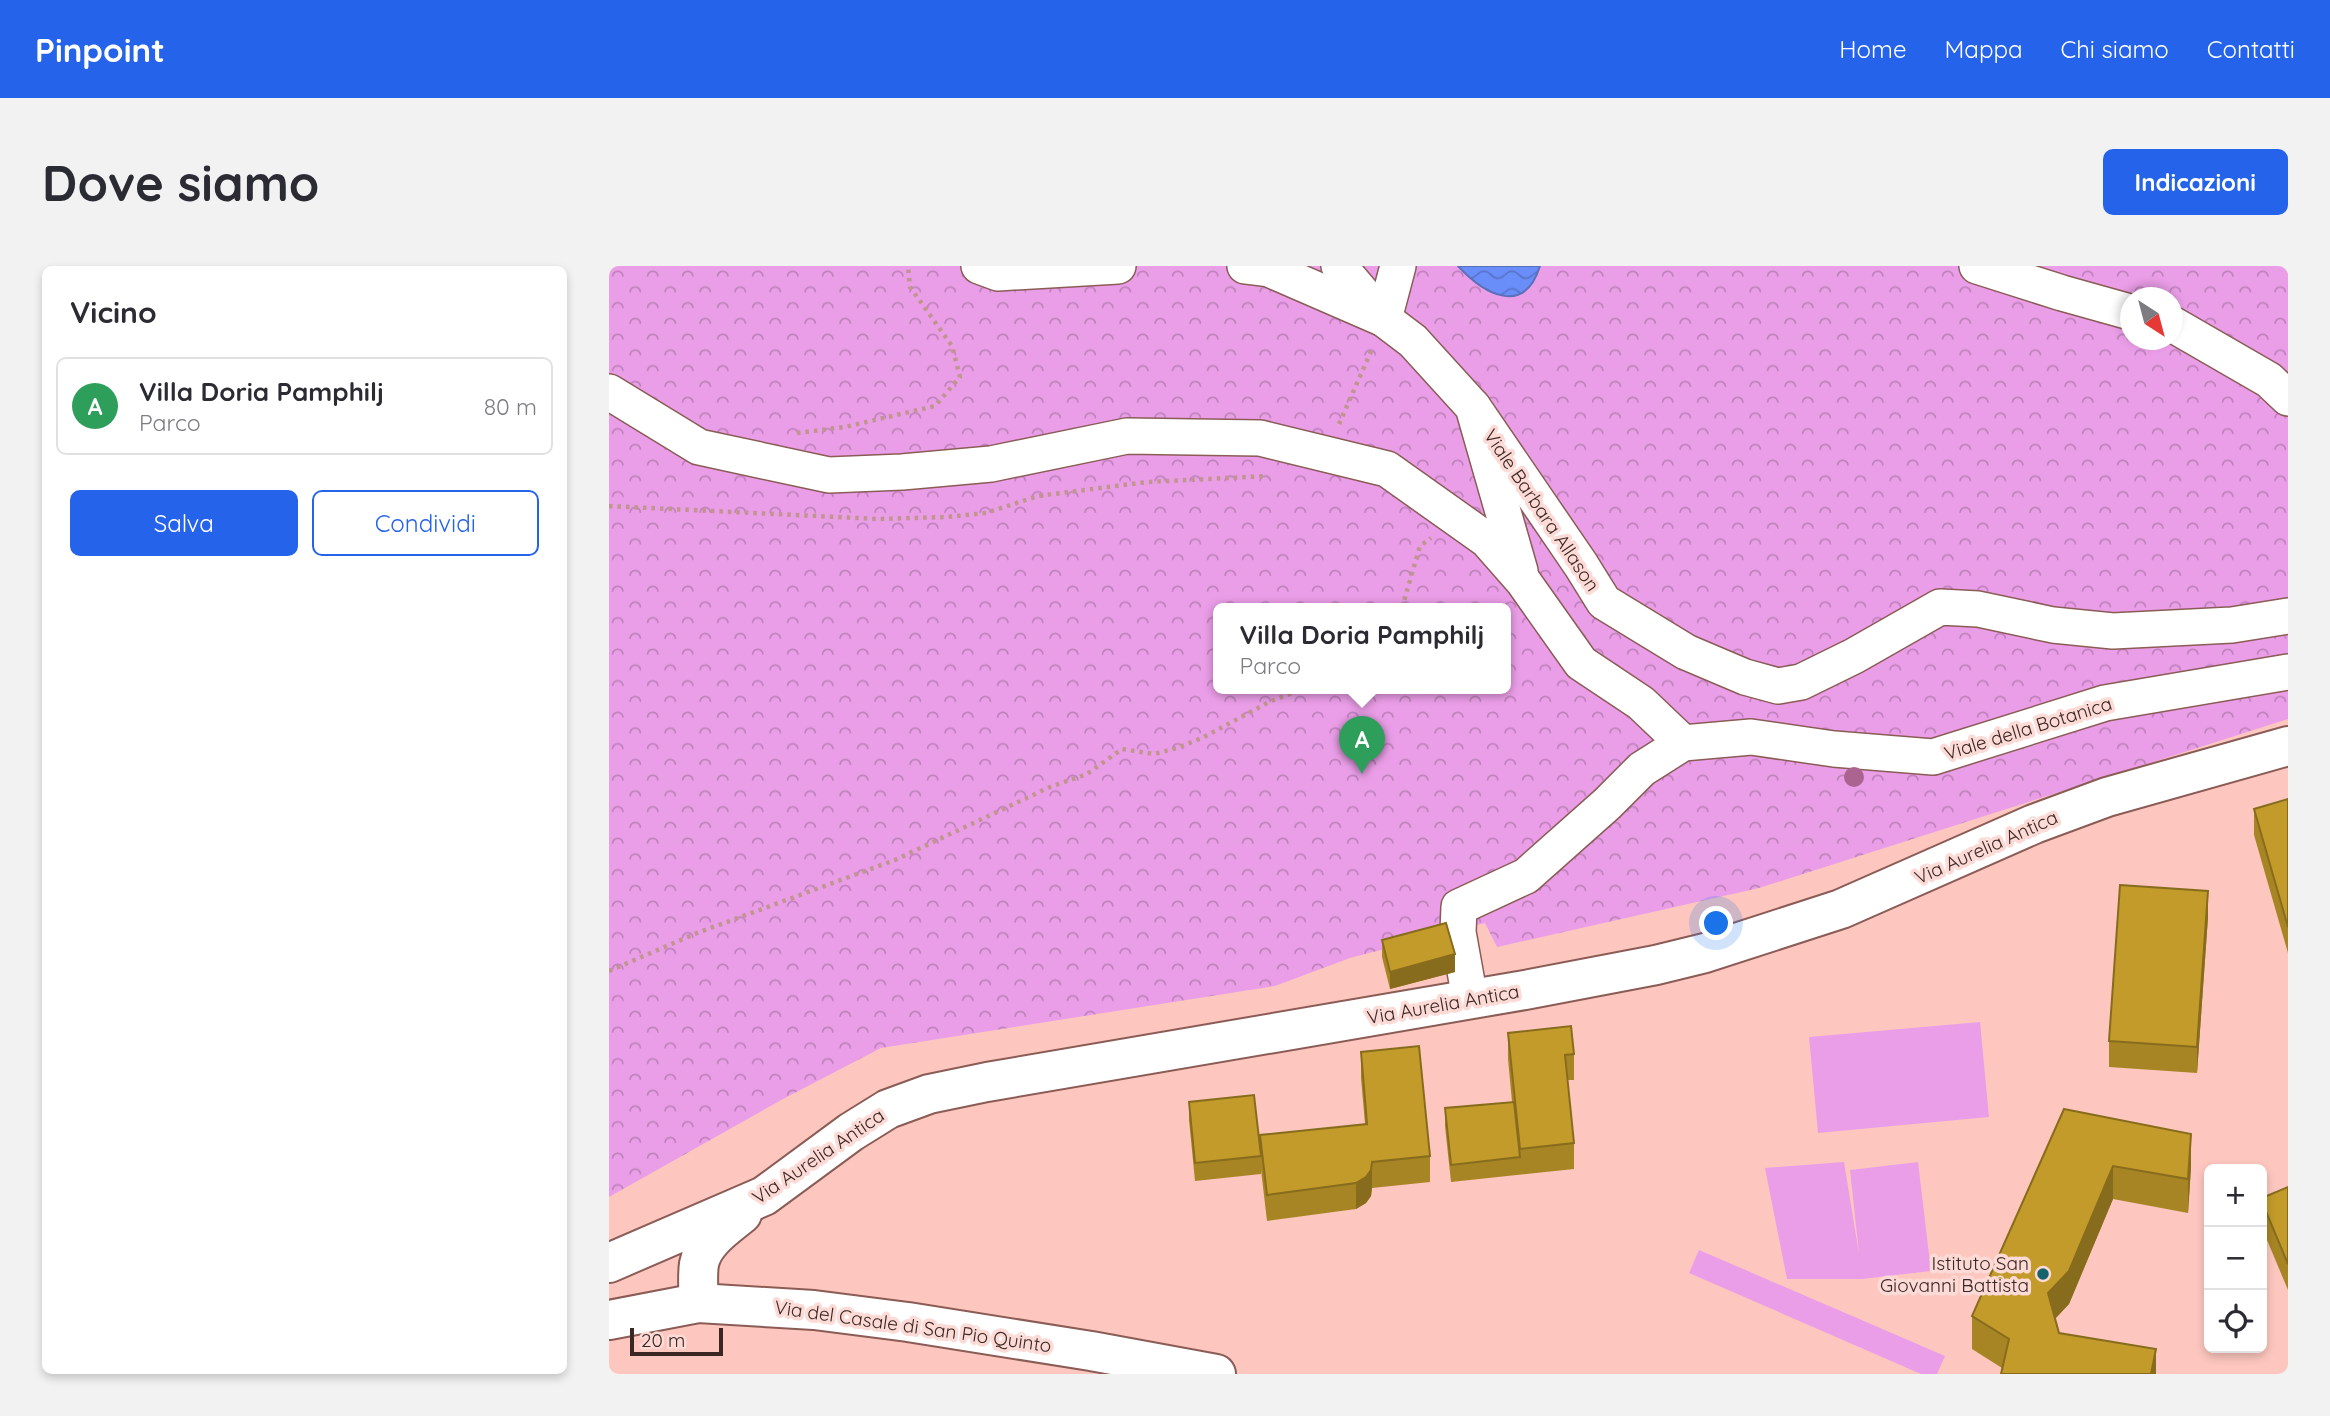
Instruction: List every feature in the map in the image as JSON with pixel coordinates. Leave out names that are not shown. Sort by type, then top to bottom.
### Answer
[{"type":"street","points":[[979,266],[998,273],[1118,266]]},
{"type":"street","points":[[1245,266],[1269,269],[1384,319]]},
{"type":"street","points":[[1339,266],[1384,319]]},
{"type":"street","points":[[1384,319],[1398,266]]},
{"type":"street","points":[[1977,266],[2120,309]]},
{"type":"street","name":"Viale Barbara Allason","points":[[1384,319],[1413,341],[1473,407],[1604,601],[1686,652],[1745,677],[1778,686],[1801,682],[1854,656],[1940,607],[1978,609],[2053,625],[2113,631],[2232,625],[2288,616]]},
{"type":"street","points":[[2183,330],[2269,380],[2288,398]]},
{"type":"street","points":[[609,392],[699,447],[829,475],[991,464],[1127,436],[1260,438],[1387,469],[1487,540],[1523,581],[1581,663],[1641,703],[1683,743],[1642,769],[1526,876],[1459,907],[1458,932],[1470,999]]},
{"type":"street","points":[[1473,407],[1523,581]]},
{"type":"street","name":"Viale della Botanica","points":[[1683,743],[1751,737],[1834,749],[1933,757],[2105,704],[2288,672]]},
{"type":"street","name":"Via Aurelia Antica","points":[[609,1263],[764,1196],[866,1122],[897,1105],[929,1094],[1656,965],[1752,939],[1841,909],[2034,824],[2107,797],[2288,746]]},
{"type":"street","points":[[698,1303],[698,1273],[702,1254],[720,1232],[764,1196]]},
{"type":"street","name":"Via del Casale di San Pio Quinto","points":[[609,1320],[698,1303],[814,1310],[1091,1351],[1216,1374]]},
{"type":"path","points":[[792,434],[845,427],[935,406],[960,377],[952,346],[910,287],[908,266]]},
{"type":"path","points":[[1326,454],[1384,319]]},
{"type":"path","points":[[609,506],[879,519],[946,517],[986,513],[1038,496],[1147,482],[1269,475]]},
{"type":"path","points":[[1403,603],[1420,545],[1457,519]]},
{"type":"path","points":[[609,971],[697,933],[895,860],[1050,787],[1087,774],[1122,749],[1154,754],[1177,748],[1290,694]]},
{"type":"green space","points":[[609,266],[2288,266],[2288,719],[1759,888],[1497,947],[1485,923],[1350,958],[1275,986],[881,1048],[783,1099],[609,1197]]},
{"type":"green space","points":[[1980,1022],[1989,1117],[1818,1133],[1809,1037]]},
{"type":"green space","points":[[1844,1162],[1859,1254],[1850,1170],[1918,1162],[1931,1271],[1862,1279],[1787,1279],[1765,1168]]},
{"type":"green space","points":[[1699,1250],[1945,1356],[1937,1374],[1921,1374],[1689,1273]]},
{"type":"water","points":[[1458,266],[1540,266],[1533,282],[1524,291],[1514,296],[1503,296],[1480,285]]},
{"type":"building","points":[[2288,799],[2288,927],[2254,809]]},
{"type":"building","points":[[2120,885],[2208,891],[2197,1047],[2109,1041]]},
{"type":"building","points":[[1446,923],[1455,954],[1390,972],[1382,940]]},
{"type":"building","points":[[1571,1026],[1574,1054],[1565,1055],[1574,1143],[1520,1149],[1508,1033]]},
{"type":"building","points":[[1419,1046],[1430,1156],[1372,1162],[1366,1177],[1356,1183],[1267,1195],[1260,1135],[1367,1124],[1361,1052]]},
{"type":"building","points":[[1254,1095],[1261,1156],[1195,1163],[1189,1102]]},
{"type":"building","points":[[1514,1102],[1520,1157],[1451,1165],[1445,1108]]},
{"type":"building","points":[[2064,1109],[2191,1134],[2188,1179],[2113,1166],[2069,1271],[2048,1293],[2059,1333],[2156,1349],[2151,1374],[2001,1374],[2009,1339],[1972,1316]]},
{"type":"building","points":[[2288,1187],[2288,1264],[2267,1214],[2267,1196]]},
{"type":"place","name":"Villa Doria Pamphilj","points":[[1362,774]]},
{"type":"place","name":"Istituto San Giovanni Battista","points":[[2043,1274]]}]
